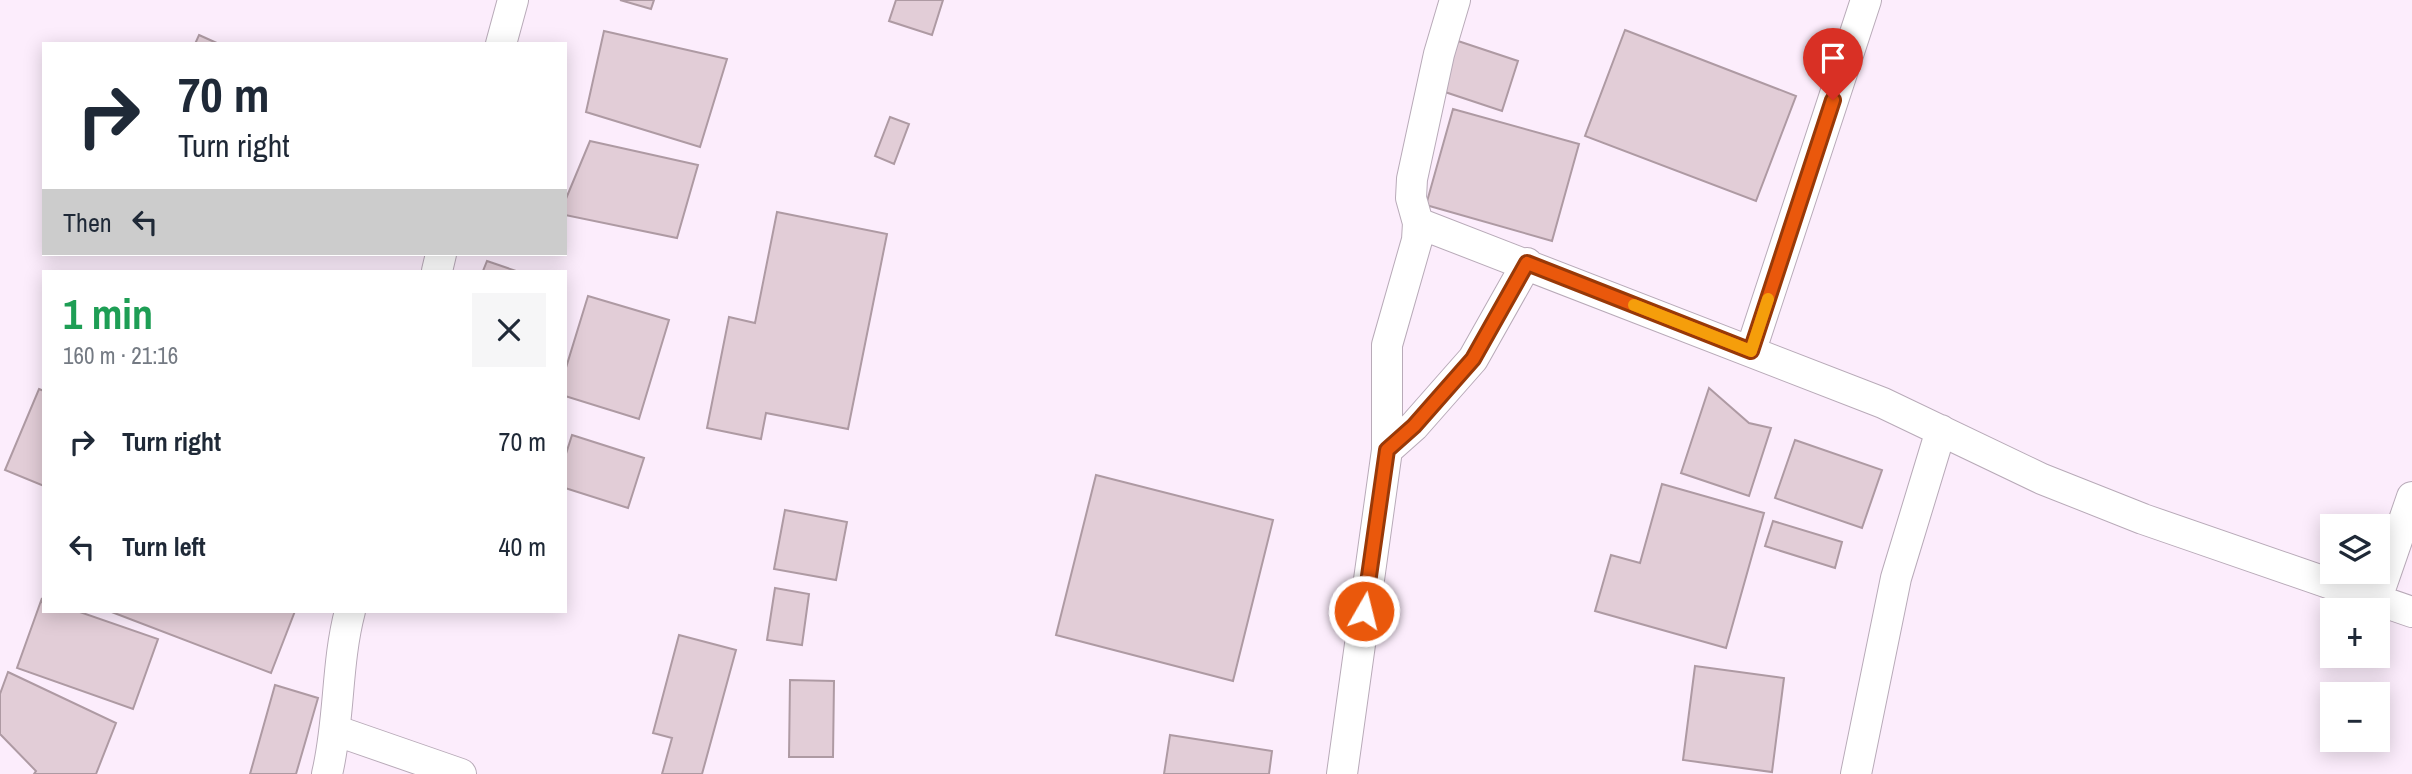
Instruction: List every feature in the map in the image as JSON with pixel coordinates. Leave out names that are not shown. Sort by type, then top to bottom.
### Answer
[{"type":"street","points":[[501,42],[513,0]]},
{"type":"street","points":[[1342,774],[1387,450],[1387,345],[1394,313],[1414,259],[1418,223],[1411,198],[1412,179],[1439,54],[1455,0]]},
{"type":"street","points":[[1751,351],[1866,0]]},
{"type":"street","points":[[1418,223],[1883,402],[2042,479],[2143,519],[2367,598]]},
{"type":"street","points":[[1387,450],[1414,426],[1473,359],[1527,263]]},
{"type":"street","points":[[1856,774],[1896,578],[1941,430]]},
{"type":"street","points":[[2377,598],[2412,497]]},
{"type":"street","points":[[2390,605],[2412,612]]},
{"type":"street","points":[[327,774],[337,731],[341,659],[350,613]]},
{"type":"street","points":[[337,731],[461,774]]},
{"type":"building","points":[[620,0],[654,0],[651,9]]},
{"type":"building","points":[[896,0],[943,0],[932,35],[889,21]]},
{"type":"building","points":[[1625,30],[1796,96],[1756,201],[1585,136]]},
{"type":"building","points":[[604,31],[727,59],[700,147],[586,112]]},
{"type":"building","points":[[199,35],[215,42],[196,42]]},
{"type":"building","points":[[1458,41],[1518,61],[1502,111],[1442,91]]},
{"type":"building","points":[[1453,109],[1579,144],[1552,241],[1426,205]]},
{"type":"building","points":[[890,117],[909,124],[894,164],[875,156]]},
{"type":"building","points":[[590,141],[698,165],[677,238],[567,215],[567,196]]},
{"type":"building","points":[[777,212],[887,234],[848,429],[766,413],[761,439],[707,428],[729,317],[755,323]]},
{"type":"building","points":[[487,261],[513,270],[483,270]]},
{"type":"building","points":[[588,296],[669,320],[639,419],[567,397],[567,364]]},
{"type":"building","points":[[1709,388],[1749,423],[1771,428],[1749,496],[1681,473]]},
{"type":"building","points":[[39,389],[42,390],[42,485],[5,470]]},
{"type":"building","points":[[572,435],[644,458],[628,508],[567,489],[567,451]]},
{"type":"building","points":[[1795,440],[1882,470],[1862,528],[1775,498]]},
{"type":"building","points":[[1096,475],[1273,520],[1233,681],[1056,635]]},
{"type":"building","points":[[1662,484],[1764,513],[1726,648],[1595,611],[1611,555],[1640,563]]},
{"type":"building","points":[[785,510],[847,522],[836,580],[774,569]]},
{"type":"building","points":[[1773,521],[1842,542],[1835,568],[1765,546]]},
{"type":"building","points":[[775,588],[809,594],[802,645],[767,640]]},
{"type":"building","points":[[42,598],[42,613],[83,613],[158,639],[133,709],[17,668]]},
{"type":"building","points":[[114,613],[294,613],[271,673]]},
{"type":"building","points":[[679,635],[736,650],[702,774],[662,774],[672,738],[653,733]]},
{"type":"building","points":[[1695,666],[1784,678],[1772,772],[1683,760]]},
{"type":"building","points":[[8,672],[116,723],[96,774],[34,774],[36,771],[0,734],[0,694]]},
{"type":"building","points":[[790,680],[834,681],[833,757],[789,757]]},
{"type":"building","points":[[275,685],[318,698],[296,774],[250,774]]},
{"type":"building","points":[[1170,735],[1272,751],[1269,774],[1164,774]]},
{"type":"slow traffic","points":[[1634,305],[1751,351],[1768,299]]},
{"type":"route","points":[[1364,611],[1387,450],[1444,395],[1473,359],[1527,263],[1751,351],[1833,100]]}]
